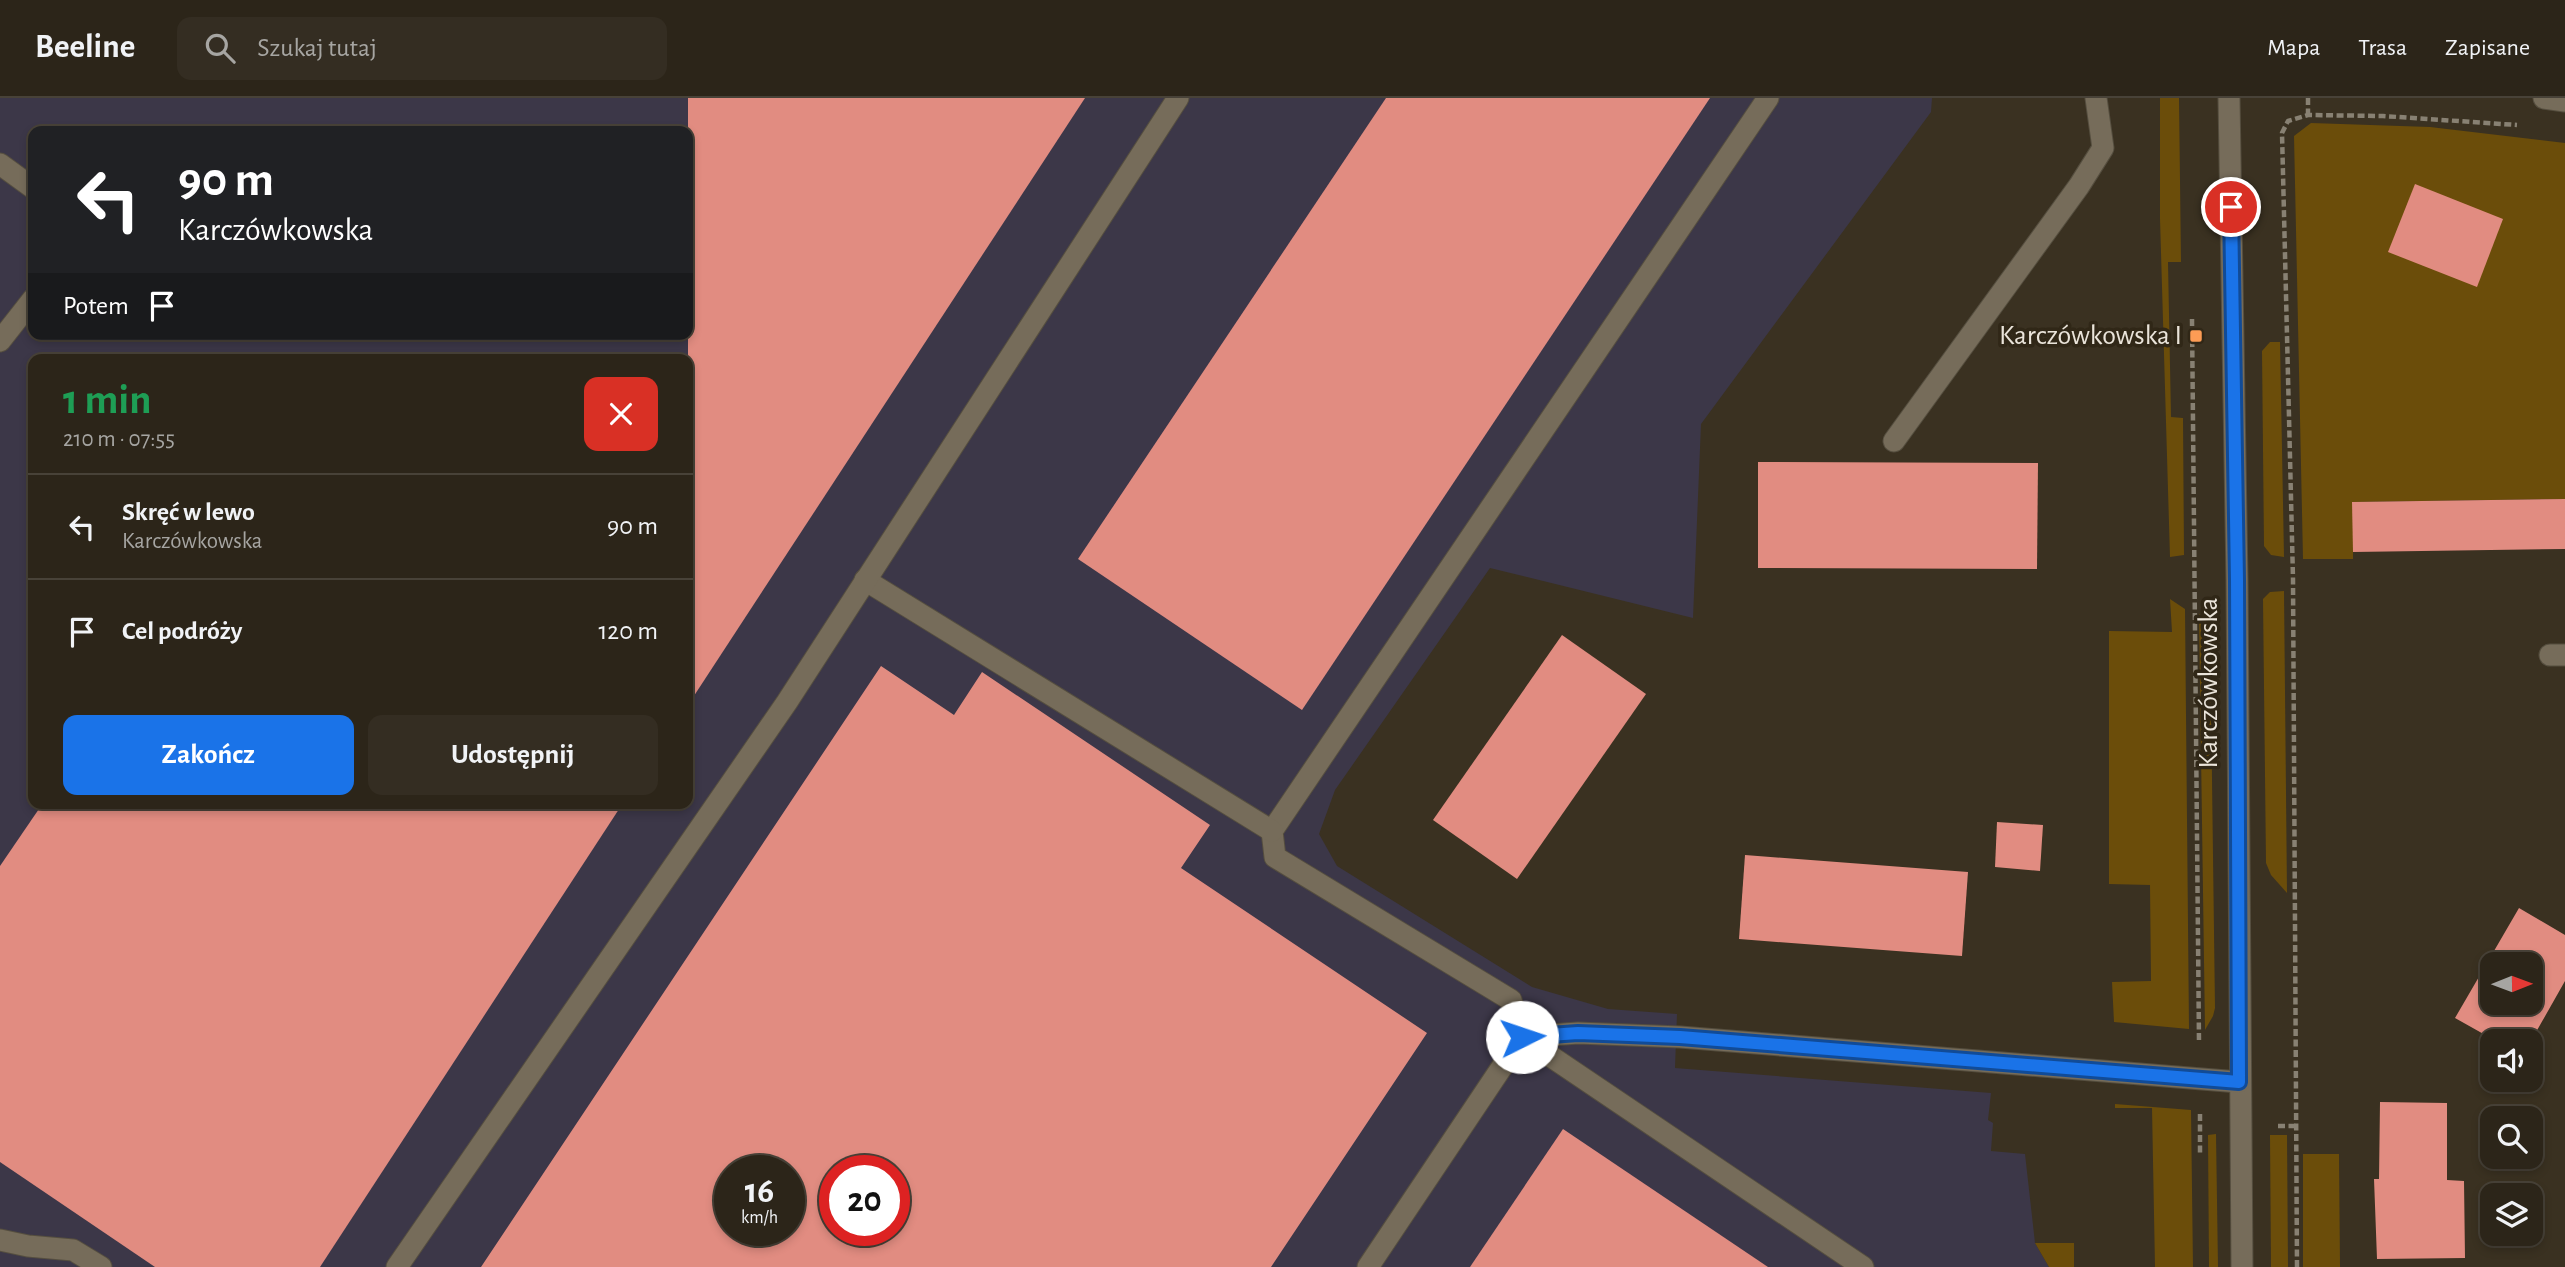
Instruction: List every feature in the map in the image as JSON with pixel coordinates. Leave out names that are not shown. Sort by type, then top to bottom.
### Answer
[{"type":"street","points":[[397,1267],[771,725],[1178,98]]},
{"type":"street","points":[[1768,98],[1272,831],[1275,857],[1511,1000],[1522,1037],[1863,1267]]},
{"type":"street","points":[[1894,441],[2080,186],[2103,149],[2096,98]]},
{"type":"street","name":"Karczówkowska","points":[[2229,98],[2237,580],[2242,1267]]},
{"type":"street","points":[[2544,98],[2565,102]]},
{"type":"street","points":[[0,164],[28,184]]},
{"type":"street","points":[[0,341],[28,305]]},
{"type":"street","points":[[865,580],[1272,831]]},
{"type":"street","points":[[1522,1037],[1578,1033],[1680,1037],[2239,1082]]},
{"type":"street","points":[[1368,1267],[1522,1037]]},
{"type":"street","points":[[0,1240],[28,1246],[73,1250],[101,1267]]},
{"type":"path","points":[[2308,98],[2308,115]]},
{"type":"path","points":[[2297,1267],[2293,579],[2283,132],[2288,121],[2308,115],[2383,116],[2518,125]]},
{"type":"path","points":[[2192,306],[2200,1164]]},
{"type":"path","points":[[2270,1126],[2296,1126]]},
{"type":"shaded area","points":[[0,98],[1932,98],[1931,112],[1701,424],[1693,618],[1490,568],[1335,790],[1319,834],[1337,866],[1532,987],[1608,1009],[1677,1014],[1675,1068],[1991,1093],[1988,1120],[1993,1123],[1991,1151],[2025,1154],[2035,1243],[2049,1267],[0,1267]]},
{"type":"shaded area","points":[[2160,98],[2179,98],[2181,262],[2168,262],[2171,417],[2183,418],[2184,555],[2170,557],[2160,219]]},
{"type":"shaded area","points":[[2311,123],[2430,127],[2565,143],[2565,499],[2353,502],[2353,559],[2303,559],[2294,136]]},
{"type":"shaded area","points":[[2270,342],[2280,342],[2284,557],[2271,555],[2264,546],[2262,351]]},
{"type":"shaded area","points":[[2284,591],[2287,893],[2271,875],[2266,863],[2263,599],[2270,592]]},
{"type":"shaded area","points":[[2170,599],[2185,609],[2189,1029],[2114,1022],[2112,982],[2151,981],[2150,885],[2109,884],[2109,631],[2172,632]]},
{"type":"shaded area","points":[[2199,614],[2210,626],[2215,1008],[2205,1030]]},
{"type":"shaded area","points":[[2115,1104],[2191,1110],[2193,1267],[2155,1267],[2152,1108],[2115,1108]]},
{"type":"shaded area","points":[[2216,1134],[2218,1267],[2209,1267],[2208,1135]]},
{"type":"shaded area","points":[[2270,1135],[2287,1135],[2288,1267],[2271,1267]]},
{"type":"shaded area","points":[[2303,1154],[2339,1154],[2340,1267],[2303,1267]]},
{"type":"shaded area","points":[[2035,1243],[2074,1243],[2074,1267],[2049,1267]]},
{"type":"building","points":[[688,98],[1085,98],[693,697],[693,354],[688,354],[688,340],[693,340],[693,126],[688,126]]},
{"type":"building","points":[[1386,98],[1710,98],[1302,710],[1078,559]]},
{"type":"building","points":[[2415,184],[2503,219],[2477,287],[2388,252]]},
{"type":"building","points":[[1758,462],[2038,463],[2037,569],[1758,568]]},
{"type":"building","points":[[2565,499],[2565,549],[2353,552],[2352,502]]},
{"type":"building","points":[[1562,635],[1646,694],[1517,879],[1433,820]]},
{"type":"building","points":[[881,666],[954,715],[982,672],[1210,825],[1181,868],[1427,1033],[1271,1267],[481,1267]]},
{"type":"building","points":[[39,809],[619,809],[320,1267],[155,1267],[0,1162],[0,866]]},
{"type":"building","points":[[1997,822],[2043,825],[2040,871],[1995,867]]},
{"type":"building","points":[[1745,855],[1968,872],[1962,956],[1739,939]]},
{"type":"building","points":[[2519,908],[2565,935],[2565,981],[2538,1029],[2480,1029],[2480,1032],[2455,1018],[2480,975],[2480,1015],[2543,1015],[2543,952],[2493,952]]},
{"type":"building","points":[[2380,1102],[2447,1103],[2447,1180],[2464,1181],[2465,1258],[2377,1259],[2374,1179],[2379,1179]]},
{"type":"building","points":[[1563,1129],[1768,1267],[1470,1267]]},
{"type":"place","name":"Karczówkowska I","points":[[2196,336]]},
{"type":"route","points":[[1522,1037],[1578,1033],[1680,1037],[2239,1082],[2237,580],[2231,207]]}]
